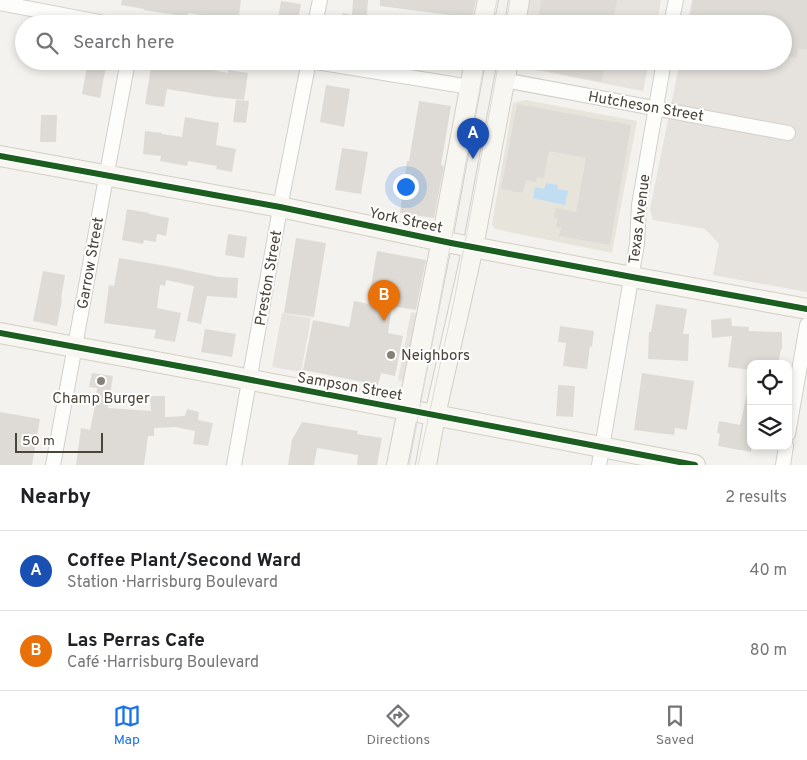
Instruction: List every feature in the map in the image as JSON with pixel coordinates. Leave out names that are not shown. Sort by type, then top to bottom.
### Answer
[{"type":"main road","points":[[485,15],[488,0]]},
{"type":"main road","points":[[516,15],[519,0]]},
{"type":"main road","points":[[397,465],[442,240],[473,70]]},
{"type":"main road","points":[[426,465],[473,247],[506,71]]},
{"type":"main road","name":"York Street","points":[[0,156],[807,309]]},
{"type":"main road","name":"Sampson Street","points":[[0,332],[408,409],[600,456],[695,465]]},
{"type":"street","points":[[318,15],[320,0]]},
{"type":"street","points":[[673,15],[676,0]]},
{"type":"street","points":[[0,3],[63,15]]},
{"type":"street","name":"Garrow Street","points":[[53,465],[126,70]]},
{"type":"street","name":"Preston Street","points":[[234,465],[280,208],[307,70]]},
{"type":"street","points":[[365,70],[470,87]]},
{"type":"street","name":"Texas Avenue","points":[[600,456],[632,277],[637,244],[639,205],[662,70]]},
{"type":"street","name":"Hutcheson Street","points":[[506,71],[655,108],[788,133]]},
{"type":"street","points":[[792,411],[807,325]]},
{"type":"street","points":[[783,465],[785,450]]},
{"type":"shaded area","points":[[527,0],[661,0],[658,15],[524,15]]},
{"type":"shaded area","points":[[692,0],[807,0],[807,292],[713,275],[719,244],[705,229],[653,220],[650,209],[678,70],[792,70],[792,15],[689,15]]},
{"type":"shaded area","points":[[535,70],[647,70],[643,91]]},
{"type":"shaded area","points":[[526,100],[637,121],[612,253],[495,229],[492,224],[513,103]]},
{"type":"shaded area","points":[[411,312],[420,314],[406,382],[398,380]]},
{"type":"shaded area","points":[[282,313],[311,318],[301,372],[272,367]]},
{"type":"water","points":[[546,183],[558,185],[557,189],[568,191],[565,205],[533,198],[535,187],[544,189]]},
{"type":"building","points":[[122,0],[241,0],[239,15],[188,13],[188,15],[175,15],[121,5]]},
{"type":"building","points":[[353,0],[368,0],[367,15],[352,15]]},
{"type":"building","points":[[380,0],[476,0],[473,15],[449,15],[380,6]]},
{"type":"building","points":[[541,0],[617,0],[614,15],[539,15]]},
{"type":"building","points":[[693,0],[807,0],[807,49],[798,49],[797,58],[792,57],[792,15],[690,15]]},
{"type":"building","points":[[281,1],[301,4],[299,15],[279,15]]},
{"type":"building","points":[[86,70],[105,70],[100,98],[82,94]]},
{"type":"building","points":[[151,70],[213,70],[228,73],[228,70],[248,73],[244,100],[167,89],[164,107],[145,104]]},
{"type":"building","points":[[540,70],[604,70],[602,82]]},
{"type":"building","points":[[326,85],[350,89],[344,127],[320,122]]},
{"type":"building","points":[[236,100],[249,101],[246,123],[233,122]]},
{"type":"building","points":[[419,101],[451,106],[441,165],[444,166],[434,218],[400,213],[407,161],[409,161]]},
{"type":"building","points":[[517,104],[631,125],[610,245],[559,236],[561,228],[556,227],[558,218],[554,218],[556,208],[576,212],[586,158],[549,151],[544,178],[537,177],[536,182],[526,180],[523,193],[501,189]]},
{"type":"building","points":[[41,115],[57,115],[56,142],[40,142]]},
{"type":"building","points":[[185,117],[219,123],[216,145],[236,149],[232,172],[216,169],[217,166],[188,161],[187,166],[160,161],[161,156],[143,154],[145,131],[182,137]]},
{"type":"building","points":[[342,148],[368,152],[361,194],[335,190]]},
{"type":"building","points":[[127,209],[169,218],[166,236],[157,234],[156,242],[144,240],[143,244],[122,240]]},
{"type":"building","points":[[228,234],[247,237],[244,258],[225,255]]},
{"type":"building","points":[[296,238],[326,243],[314,317],[284,313]]},
{"type":"building","points":[[377,251],[426,260],[416,310],[392,306],[388,333],[403,336],[395,376],[381,373],[378,385],[303,370],[313,320],[349,327],[354,301],[368,304]]},
{"type":"building","points":[[119,258],[219,277],[238,278],[237,298],[207,296],[201,324],[187,321],[194,286],[166,280],[165,286],[160,285],[157,308],[181,313],[175,342],[154,338],[156,330],[104,323],[109,285],[114,286]]},
{"type":"building","points":[[43,271],[65,275],[57,326],[33,321]]},
{"type":"building","points":[[656,304],[687,309],[683,334],[689,334],[688,361],[648,359],[649,332],[651,332]]},
{"type":"building","points":[[731,318],[732,326],[749,327],[749,331],[782,332],[782,349],[779,360],[747,360],[747,369],[728,367],[732,336],[712,338],[711,320]]},
{"type":"building","points":[[560,326],[594,331],[587,369],[563,366],[566,343],[558,342]]},
{"type":"building","points":[[205,329],[236,334],[232,357],[201,352]]},
{"type":"building","points":[[92,373],[113,376],[108,408],[151,411],[150,396],[165,396],[165,417],[185,416],[187,409],[199,412],[198,420],[213,423],[208,446],[193,444],[195,431],[175,427],[154,428],[154,436],[148,436],[144,465],[76,465],[81,428],[90,430],[97,396],[97,388],[89,387]]},
{"type":"building","points":[[642,373],[694,381],[687,430],[675,428],[674,435],[634,430]]},
{"type":"building","points":[[558,385],[575,386],[573,417],[556,416]]},
{"type":"building","points":[[747,394],[747,450],[751,450],[751,452],[718,446],[720,434],[717,433],[719,421],[740,425]]},
{"type":"building","points":[[0,412],[40,419],[32,465],[0,465]]},
{"type":"building","points":[[302,422],[358,431],[357,434],[382,438],[377,465],[357,465],[358,455],[317,448],[314,465],[288,465],[292,440]]},
{"type":"tram line","points":[[494,15],[497,0]]},
{"type":"tram line","points":[[508,15],[510,0]]},
{"type":"tram line","points":[[409,465],[483,70]]},
{"type":"tram line","points":[[418,465],[454,301],[497,70]]},
{"type":"cycle path","points":[[0,156],[280,207],[451,243],[807,309]]},
{"type":"cycle path","points":[[0,333],[695,465]]},
{"type":"place","name":"Coffee Plant/Second Ward","points":[[473,159]]},
{"type":"place","name":"Las Perras Cafe","points":[[384,321]]},
{"type":"place","name":"Neighbors","points":[[391,355]]},
{"type":"place","name":"Champ Burger","points":[[101,381]]}]
